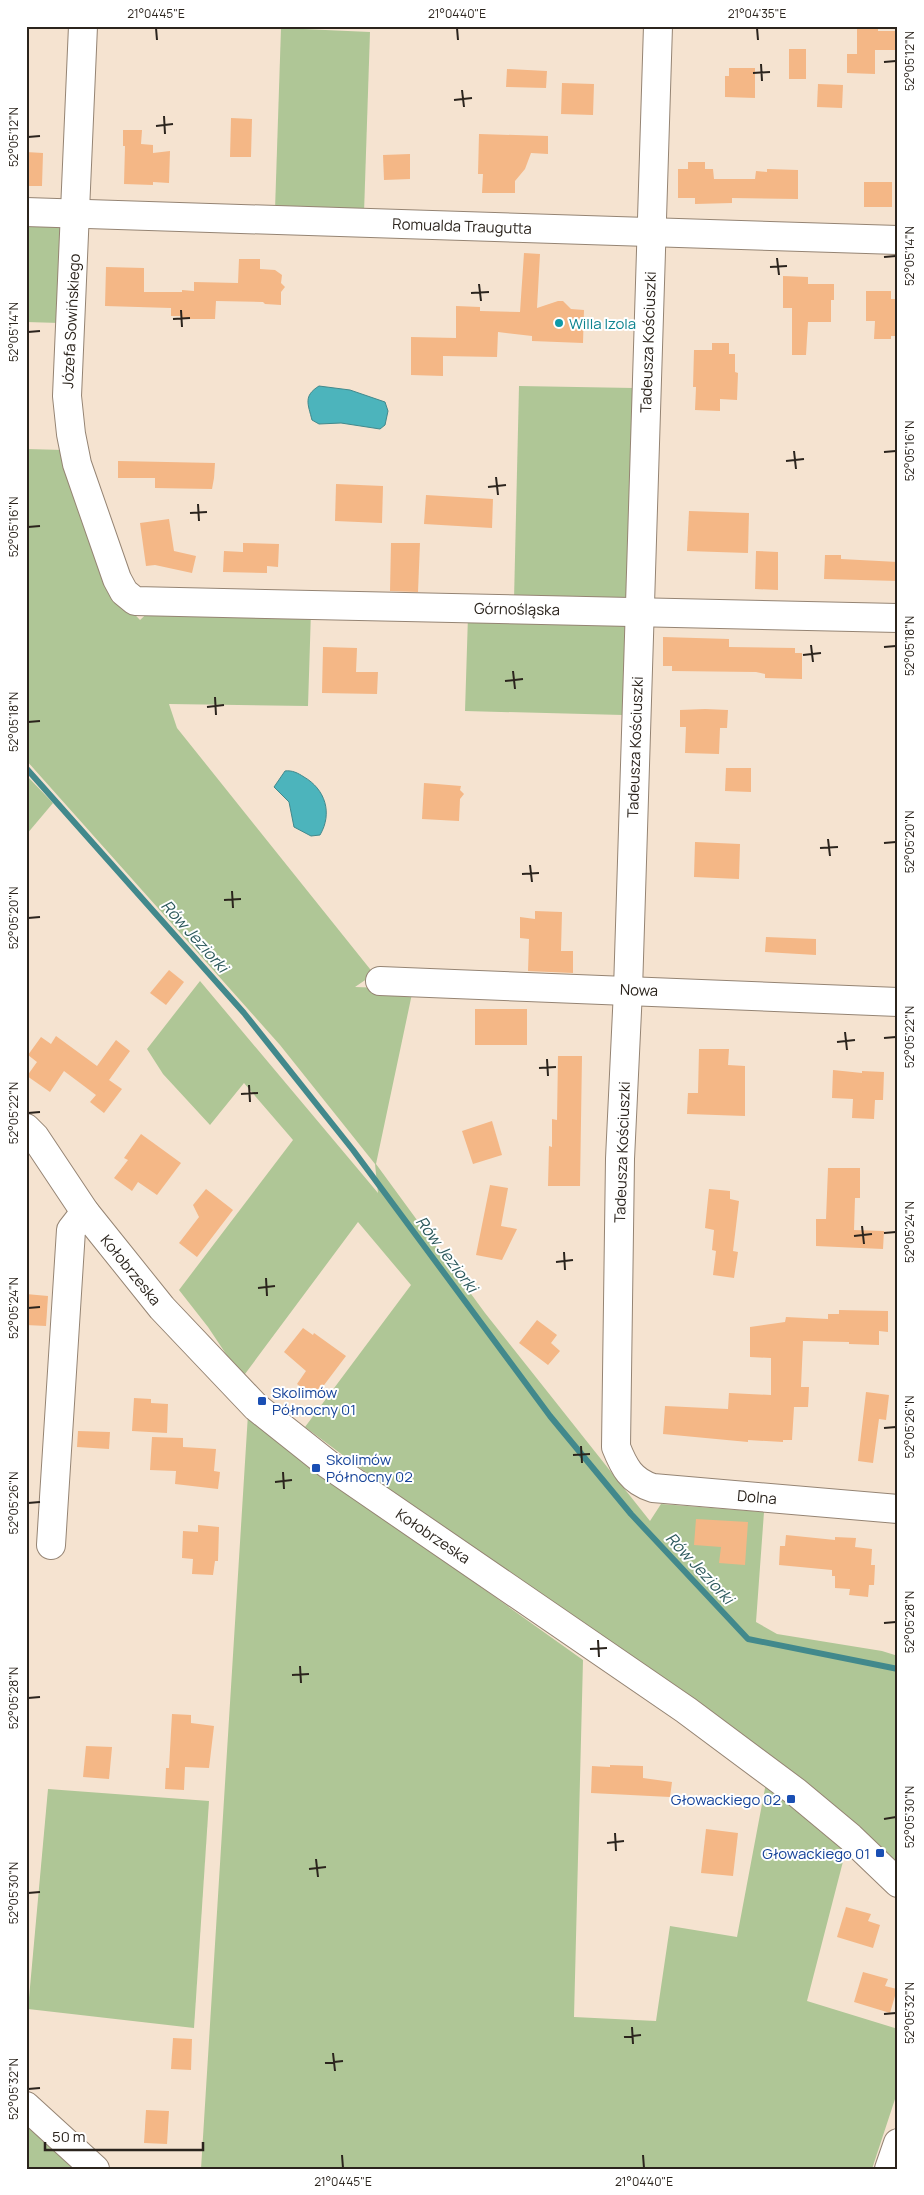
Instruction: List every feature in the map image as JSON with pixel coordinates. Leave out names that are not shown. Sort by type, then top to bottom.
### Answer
[{"type":"street","name":"Józefa Sowińskiego","points":[[82,26],[76,214],[67,396],[70,434],[78,464],[117,579],[124,592],[135,601]]},
{"type":"street","name":"Tadeusza Kościuszki","points":[[624,1467],[616,1447],[620,1160],[628,990],[658,26]]},
{"type":"street","name":"Romualda Traugutta","points":[[26,212],[898,240]]},
{"type":"street","name":"Górnośląska","points":[[135,601],[898,618]]},
{"type":"street","name":"Nowa","points":[[380,981],[898,1002]]},
{"type":"street","name":"Kołobrzeska","points":[[26,1128],[35,1137],[85,1212],[162,1308],[256,1408],[329,1465],[686,1710],[836,1826],[898,1883]]},
{"type":"street","points":[[51,1545],[71,1230],[85,1212]]},
{"type":"street","name":"Dolna","points":[[624,1467],[642,1484],[653,1488],[898,1509]]},
{"type":"street","points":[[26,2106],[95,2169]]},
{"type":"street","points":[[889,2169],[898,2143]]},
{"type":"green space","points":[[281,28],[370,32],[364,213],[275,210]]},
{"type":"green space","points":[[26,222],[57,223],[64,229],[60,323],[26,322]]},
{"type":"green space","points":[[519,386],[634,388],[627,602],[514,600]]},
{"type":"green space","points":[[26,449],[64,450],[116,595],[140,620],[155,606],[311,611],[308,706],[169,704],[177,728],[374,974],[355,987],[413,989],[376,1164],[485,1313],[650,1521],[661,1504],[764,1512],[756,1622],[777,1634],[882,1651],[898,1656],[898,1868],[305,1427],[411,1285],[358,1222],[242,1378],[208,1327],[179,1290],[293,1140],[244,1083],[210,1125],[163,1074],[147,1049],[200,981],[378,1193],[375,1164],[280,1045],[26,760]]},
{"type":"green space","points":[[468,616],[625,620],[623,715],[465,711]]},
{"type":"green space","points":[[26,775],[53,803],[26,835]]},
{"type":"green space","points":[[248,1414],[303,1460],[583,1660],[574,2017],[656,2021],[670,1926],[737,1937],[766,1783],[847,1846],[807,2001],[898,2029],[898,2090],[872,2169],[201,2169]]},
{"type":"green space","points":[[48,1789],[209,1801],[194,2028],[28,2009]]},
{"type":"green space","points":[[26,2120],[83,2169],[26,2169]]},
{"type":"water","points":[[319,386],[350,390],[385,402],[388,411],[385,425],[380,429],[341,423],[319,424],[312,420],[308,401],[311,393]]},
{"type":"water","points":[[285,771],[295,772],[304,777],[322,795],[325,802],[326,818],[320,835],[311,836],[294,827],[289,802],[274,787]]},
{"type":"building","points":[[857,26],[878,26],[878,31],[898,31],[898,50],[875,50],[875,74],[847,73],[847,54],[857,54]]},
{"type":"building","points":[[789,49],[806,49],[806,79],[789,79]]},
{"type":"building","points":[[729,68],[755,68],[755,98],[725,97],[725,76],[729,76]]},
{"type":"building","points":[[507,69],[547,71],[546,88],[506,87]]},
{"type":"building","points":[[562,83],[594,84],[593,115],[561,114]]},
{"type":"building","points":[[818,84],[843,85],[842,108],[817,107]]},
{"type":"building","points":[[231,118],[252,119],[251,157],[230,157]]},
{"type":"building","points":[[123,130],[142,130],[141,144],[153,145],[153,153],[170,151],[169,183],[153,182],[153,185],[124,184],[125,146],[123,146]]},
{"type":"building","points":[[479,134],[548,136],[548,154],[531,153],[525,169],[515,181],[515,193],[482,193],[483,174],[478,174]]},
{"type":"building","points":[[26,152],[43,153],[42,186],[26,186]]},
{"type":"building","points":[[410,154],[410,179],[384,180],[383,155]]},
{"type":"building","points":[[688,162],[705,162],[705,169],[713,169],[714,179],[755,179],[756,171],[767,172],[767,169],[798,170],[798,199],[732,198],[732,203],[695,204],[695,198],[678,198],[678,169],[688,169]]},
{"type":"building","points":[[864,182],[892,182],[892,207],[864,207]]},
{"type":"building","points":[[524,253],[540,254],[537,308],[563,301],[571,309],[584,310],[583,343],[532,341],[532,336],[498,332],[497,357],[443,356],[443,376],[411,375],[411,337],[456,338],[456,306],[480,307],[480,311],[520,312]]},
{"type":"building","points":[[239,259],[260,259],[260,269],[275,270],[282,275],[281,283],[285,287],[281,292],[281,305],[265,304],[263,302],[216,301],[215,319],[182,319],[182,316],[171,316],[171,308],[105,306],[106,267],[144,268],[144,292],[182,292],[182,290],[194,291],[194,282],[238,283]]},
{"type":"building","points":[[783,276],[808,277],[808,284],[834,284],[834,300],[831,300],[831,322],[808,322],[806,355],[792,355],[792,308],[783,308]]},
{"type":"building","points":[[866,291],[891,291],[891,299],[898,299],[898,336],[891,336],[891,339],[874,339],[875,321],[866,321]]},
{"type":"building","points":[[712,343],[729,343],[729,354],[735,354],[735,372],[738,373],[737,400],[720,399],[720,411],[695,410],[696,387],[693,387],[694,350],[712,350]]},
{"type":"building","points":[[118,461],[215,463],[212,489],[155,488],[155,478],[118,478]]},
{"type":"building","points":[[336,484],[383,486],[382,523],[335,521]]},
{"type":"building","points":[[426,495],[493,499],[492,528],[424,524]]},
{"type":"building","points":[[689,511],[749,513],[748,553],[687,551]]},
{"type":"building","points":[[169,519],[174,551],[196,556],[192,573],[155,565],[146,566],[140,523]]},
{"type":"building","points":[[243,543],[279,544],[278,567],[267,566],[267,573],[223,572],[224,551],[243,552]]},
{"type":"building","points":[[391,543],[420,543],[418,592],[390,591]]},
{"type":"building","points":[[756,551],[778,552],[778,590],[755,589]]},
{"type":"building","points":[[825,555],[841,555],[841,559],[898,562],[898,581],[824,579]]},
{"type":"building","points":[[663,637],[729,639],[729,647],[795,648],[795,653],[802,653],[802,679],[765,678],[765,674],[756,672],[672,671],[672,666],[663,666]]},
{"type":"building","points":[[323,647],[357,648],[356,672],[378,672],[377,694],[322,693]]},
{"type":"building","points":[[680,710],[728,710],[727,728],[720,728],[719,754],[685,753],[686,727],[680,727]]},
{"type":"building","points":[[726,768],[751,768],[751,792],[725,791]]},
{"type":"building","points":[[424,783],[461,786],[460,790],[464,794],[460,799],[459,821],[422,819]]},
{"type":"building","points":[[695,842],[740,844],[739,879],[694,877]]},
{"type":"building","points":[[535,911],[562,912],[561,951],[573,951],[573,973],[528,971],[529,939],[520,938],[520,917],[535,919]]},
{"type":"building","points":[[766,937],[816,939],[816,955],[765,952]]},
{"type":"building","points":[[169,970],[184,982],[166,1005],[150,993]]},
{"type":"building","points":[[475,1009],[527,1009],[527,1045],[475,1045]]},
{"type":"building","points":[[56,1036],[97,1066],[116,1040],[130,1051],[109,1080],[122,1089],[104,1113],[90,1102],[96,1095],[64,1071],[50,1092],[27,1076],[37,1062],[28,1055],[41,1037],[51,1044]]},
{"type":"building","points":[[699,1049],[729,1049],[728,1065],[745,1066],[745,1116],[687,1114],[688,1093],[698,1093]]},
{"type":"building","points":[[558,1056],[582,1056],[580,1186],[548,1186],[549,1146],[552,1147],[552,1119],[557,1120]]},
{"type":"building","points":[[833,1070],[862,1073],[862,1071],[884,1072],[883,1100],[875,1100],[874,1119],[852,1118],[853,1099],[832,1098]]},
{"type":"building","points":[[492,1121],[502,1155],[473,1164],[462,1131]]},
{"type":"building","points":[[141,1134],[181,1163],[157,1195],[138,1182],[132,1191],[114,1178],[128,1160],[124,1158]]},
{"type":"building","points":[[828,1168],[860,1168],[860,1198],[855,1198],[854,1230],[884,1231],[883,1249],[816,1246],[816,1219],[826,1219]]},
{"type":"building","points":[[490,1185],[508,1188],[501,1226],[517,1229],[502,1260],[476,1255]]},
{"type":"building","points":[[206,1189],[233,1210],[197,1257],[179,1243],[199,1217],[193,1205]]},
{"type":"building","points":[[709,1189],[730,1191],[730,1199],[739,1201],[733,1251],[738,1252],[734,1278],[713,1275],[716,1251],[712,1250],[714,1230],[705,1228]]},
{"type":"building","points":[[26,1294],[48,1296],[46,1326],[26,1325]]},
{"type":"building","points":[[839,1310],[888,1311],[888,1332],[879,1331],[879,1345],[803,1341],[801,1387],[809,1387],[808,1407],[794,1407],[792,1440],[783,1440],[783,1442],[748,1440],[748,1442],[663,1434],[665,1406],[728,1409],[729,1393],[771,1395],[771,1358],[750,1357],[750,1327],[785,1322],[786,1317],[828,1319],[828,1314],[839,1314]]},
{"type":"building","points":[[537,1320],[557,1335],[551,1343],[560,1351],[548,1365],[519,1343]]},
{"type":"building","points":[[303,1328],[313,1335],[314,1333],[346,1356],[315,1397],[297,1384],[306,1371],[284,1352]]},
{"type":"building","points":[[866,1392],[889,1395],[886,1420],[879,1419],[873,1463],[858,1461]]},
{"type":"building","points":[[134,1398],[151,1399],[151,1403],[168,1404],[167,1433],[132,1431]]},
{"type":"building","points":[[78,1431],[110,1432],[109,1449],[77,1447]]},
{"type":"building","points":[[152,1437],[183,1438],[183,1447],[216,1449],[214,1471],[220,1472],[218,1489],[175,1484],[176,1471],[150,1470]]},
{"type":"building","points":[[696,1519],[748,1522],[745,1565],[719,1563],[721,1547],[694,1545]]},
{"type":"building","points":[[198,1525],[219,1527],[218,1561],[215,1561],[213,1575],[192,1574],[193,1559],[182,1558],[183,1531],[198,1532]]},
{"type":"building","points":[[786,1535],[835,1540],[835,1537],[856,1538],[855,1547],[872,1549],[871,1565],[875,1565],[874,1585],[869,1585],[868,1597],[849,1595],[850,1589],[835,1588],[835,1576],[832,1576],[832,1570],[779,1565],[780,1546],[785,1546]]},
{"type":"building","points":[[172,1714],[191,1715],[191,1723],[214,1726],[209,1768],[185,1767],[184,1790],[165,1789],[166,1768],[169,1768]]},
{"type":"building","points":[[86,1746],[112,1747],[109,1779],[83,1777]]},
{"type":"building","points":[[610,1765],[643,1766],[643,1778],[672,1782],[670,1797],[591,1793],[592,1766],[610,1767]]},
{"type":"building","points":[[706,1829],[738,1833],[733,1876],[701,1873]]},
{"type":"building","points":[[846,1907],[871,1914],[868,1921],[880,1925],[873,1948],[837,1937]]},
{"type":"building","points":[[863,1972],[888,1979],[885,1986],[897,1989],[890,2013],[854,2002]]},
{"type":"building","points":[[173,2038],[192,2039],[191,2070],[171,2069]]},
{"type":"building","points":[[146,2110],[169,2111],[167,2144],[144,2143]]},
{"type":"waterway","name":"Rów Jeziorki","points":[[26,768],[244,1013],[353,1150],[550,1416],[631,1514],[748,1639],[898,1669]]},
{"type":"place","name":"Willa Izola","points":[[559,323]]},
{"type":"place","name":"Skolimów Północny 01","points":[[262,1401]]},
{"type":"place","name":"Skolimów Północny 02","points":[[316,1468]]},
{"type":"place","name":"Głowackiego 02","points":[[791,1799]]},
{"type":"place","name":"Głowackiego 01","points":[[880,1853]]}]
